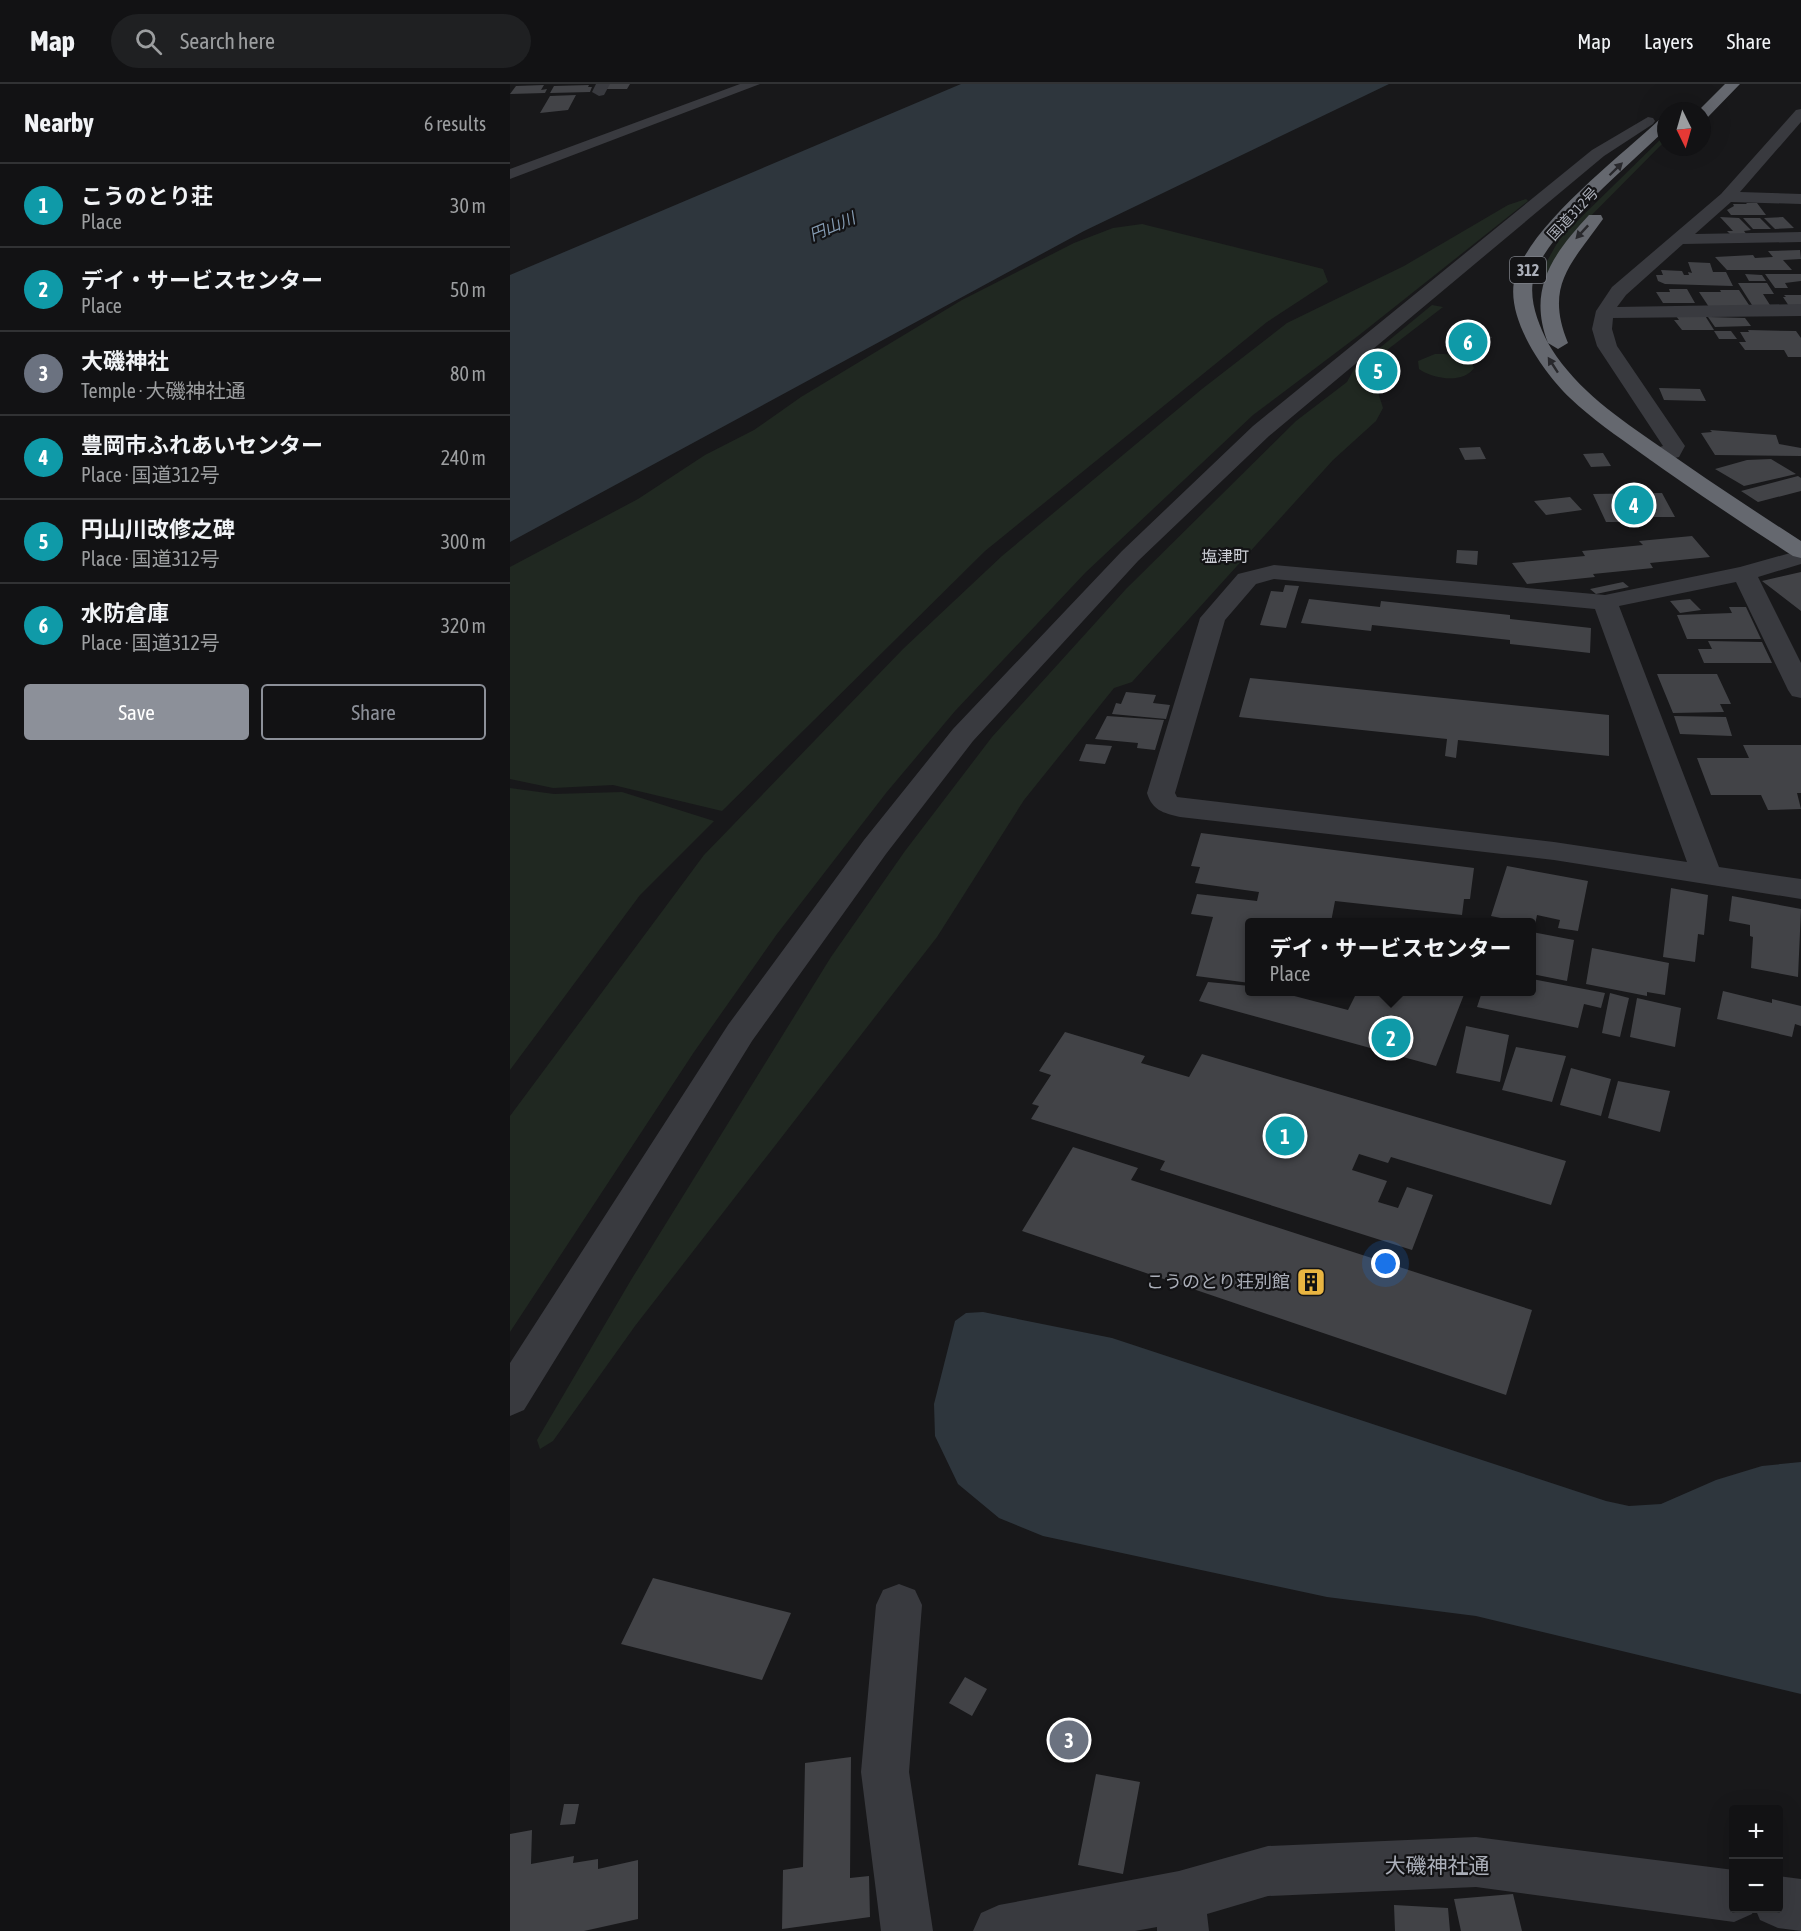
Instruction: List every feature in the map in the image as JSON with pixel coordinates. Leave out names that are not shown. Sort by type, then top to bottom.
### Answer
[{"type":"highway","points":[[1711,107],[1733,84]]},
{"type":"highway","name":"国道312号","points":[[1657,121],[1548,239],[1526,274],[1523,296],[1528,315],[1536,336],[1557,373],[1592,407],[1658,455],[1801,551]]},
{"type":"highway","name":"国道312号","points":[[1609,204],[1572,243],[1559,265],[1552,279],[1548,299],[1549,316],[1554,336],[1585,386],[1626,432]]},
{"type":"street","points":[[510,189],[592,155],[656,121],[658,116],[724,84]]},
{"type":"street","points":[[510,174],[753,84]]},
{"type":"street","points":[[1658,455],[1671,452],[1674,446],[1606,346],[1602,329],[1605,311],[1619,291],[1726,197],[1801,113]]},
{"type":"street","points":[[510,1398],[540,1346],[662,1159],[740,1033],[875,847],[963,735],[1130,556],[1261,431],[1598,153],[1657,121]]},
{"type":"street","points":[[1768,152],[1790,154]]},
{"type":"street","points":[[1726,197],[1801,199]]},
{"type":"street","points":[[1680,239],[1801,237]]},
{"type":"street","points":[[1605,311],[1628,314],[1801,310]]},
{"type":"street","points":[[1801,557],[1744,573],[1605,602],[1274,572],[1247,579],[1213,618],[1161,793],[1164,802],[1180,808],[1554,851],[1801,889]]},
{"type":"street","points":[[1744,573],[1801,690]]},
{"type":"street","points":[[1605,602],[1707,874]]},
{"type":"street","points":[[899,1605],[885,1772],[908,1931]]},
{"type":"street","name":"大磯神社通","points":[[999,1931],[1181,1914],[1268,1871],[1476,1862],[1729,1895]]},
{"type":"street","points":[[1783,1903],[1801,1905]]},
{"type":"shaded area","points":[[1657,143],[1657,149],[1569,238],[1545,280],[1537,279],[1560,238]]},
{"type":"shaded area","points":[[1526,199],[1528,201],[1358,336],[1253,415],[1085,573],[955,711],[886,793],[777,934],[694,1052],[510,1332],[510,1116],[704,855],[903,649],[1002,556],[1202,389],[1287,323],[1404,266],[1508,205]]},
{"type":"shaded area","points":[[1142,224],[1323,269],[1328,282],[1267,322],[985,551],[722,811],[613,785],[553,788],[510,779],[510,567],[638,499],[705,455],[754,430],[801,397],[962,300],[1074,243],[1113,228]]},
{"type":"shaded area","points":[[1432,305],[1443,307],[1387,350],[1367,370],[1376,386],[1383,408],[1376,421],[1333,460],[1132,682],[1114,688],[1024,800],[937,937],[635,1326],[553,1441],[540,1449],[537,1440],[631,1280],[831,957],[905,851],[992,737],[1126,589],[1296,421],[1347,382],[1354,369]]},
{"type":"shaded area","points":[[1435,354],[1462,357],[1474,368],[1469,373],[1455,378],[1432,375],[1419,369],[1418,361]]},
{"type":"shaded area","points":[[510,788],[554,794],[622,792],[714,821],[640,895],[510,1070]]},
{"type":"water","name":"円山川","points":[[961,84],[1389,84],[1084,231],[510,542],[510,275]]},
{"type":"water","points":[[983,1312],[1112,1338],[1606,1501],[1629,1506],[1661,1504],[1716,1480],[1762,1466],[1801,1462],[1801,1694],[1476,1616],[1327,1597],[1043,1536],[999,1518],[958,1484],[935,1436],[934,1404],[955,1321],[966,1313]]},
{"type":"building","points":[[609,84],[630,84],[627,89],[606,89]]},
{"type":"building","points":[[544,85],[541,90],[547,89],[545,93],[510,94],[516,86]]},
{"type":"building","points":[[589,85],[588,87],[592,87],[590,92],[550,93],[554,86]]},
{"type":"building","points":[[576,95],[568,110],[540,113],[550,96]]},
{"type":"building","points":[[1757,203],[1766,215],[1731,215],[1727,210],[1734,206],[1733,204]]},
{"type":"building","points":[[1720,217],[1739,218],[1751,230],[1744,231],[1747,235],[1731,235],[1727,231],[1733,231]]},
{"type":"building","points":[[1783,217],[1794,228],[1775,229],[1764,218]]},
{"type":"building","points":[[1743,218],[1760,218],[1771,229],[1753,229]]},
{"type":"building","points":[[1800,250],[1801,259],[1783,260],[1792,270],[1727,270],[1715,257],[1753,255],[1755,258],[1773,257],[1768,251]]},
{"type":"building","points":[[1688,262],[1710,263],[1713,272],[1726,272],[1733,286],[1665,284],[1658,281],[1656,275],[1663,275],[1661,270],[1682,271],[1684,275],[1689,275],[1688,272],[1692,273]]},
{"type":"building","points":[[1745,274],[1762,275],[1766,281],[1749,281]]},
{"type":"building","points":[[1765,274],[1801,274],[1801,281],[1785,283],[1788,288],[1775,288]]},
{"type":"building","points":[[1738,283],[1767,283],[1774,294],[1763,294],[1770,305],[1752,305]]},
{"type":"building","points":[[1669,289],[1687,289],[1695,303],[1663,303],[1656,292],[1670,292]]},
{"type":"building","points":[[1720,290],[1739,290],[1749,305],[1709,307],[1699,292],[1721,292]]},
{"type":"building","points":[[1784,295],[1801,295],[1801,306],[1789,306]]},
{"type":"building","points":[[1704,314],[1714,330],[1682,330],[1674,320],[1679,320],[1676,316]]},
{"type":"building","points":[[1708,317],[1745,318],[1751,326],[1715,327]]},
{"type":"building","points":[[1748,330],[1796,331],[1801,338],[1801,357],[1788,357],[1784,350],[1745,350],[1739,342],[1746,342],[1740,332],[1749,332]]},
{"type":"building","points":[[1461,331],[1492,337],[1476,353],[1445,346]]},
{"type":"building","points":[[1714,331],[1731,331],[1737,339],[1719,339]]},
{"type":"building","points":[[1659,388],[1700,389],[1706,401],[1664,400]]},
{"type":"building","points":[[1710,430],[1776,435],[1779,444],[1801,448],[1801,456],[1715,455],[1701,433],[1712,432]]},
{"type":"building","points":[[1480,447],[1486,459],[1465,460],[1459,448]]},
{"type":"building","points":[[1603,453],[1611,466],[1591,467],[1583,454]]},
{"type":"building","points":[[1771,459],[1796,474],[1744,486],[1715,469],[1747,460]]},
{"type":"building","points":[[1798,476],[1801,478],[1801,491],[1758,502],[1741,491]]},
{"type":"building","points":[[1662,493],[1675,517],[1641,517],[1644,522],[1606,522],[1593,494]]},
{"type":"building","points":[[1570,497],[1582,510],[1546,515],[1534,501]]},
{"type":"building","points":[[1692,536],[1710,557],[1650,563],[1653,568],[1593,574],[1595,577],[1527,584],[1512,563],[1585,556],[1582,551],[1643,545],[1639,541]]},
{"type":"building","points":[[1457,550],[1478,551],[1477,565],[1456,563]]},
{"type":"building","points":[[1801,572],[1801,611],[1762,581]]},
{"type":"building","points":[[1623,582],[1629,587],[1596,594],[1590,589]]},
{"type":"building","points":[[1285,585],[1299,586],[1286,628],[1260,625],[1271,591],[1283,592]]},
{"type":"building","points":[[1309,599],[1380,607],[1381,601],[1510,615],[1510,619],[1591,628],[1590,653],[1510,644],[1510,640],[1372,625],[1371,631],[1301,623]]},
{"type":"building","points":[[1690,599],[1701,610],[1680,613],[1670,601]]},
{"type":"building","points":[[1729,607],[1746,607],[1761,639],[1687,639],[1677,615],[1732,613]]},
{"type":"building","points":[[1708,641],[1762,642],[1772,663],[1704,663],[1698,649],[1712,649]]},
{"type":"building","points":[[1657,674],[1717,674],[1731,704],[1720,704],[1724,712],[1673,713]]},
{"type":"building","points":[[1250,678],[1609,715],[1609,756],[1458,740],[1456,758],[1445,756],[1447,739],[1239,717]]},
{"type":"building","points":[[1126,692],[1156,695],[1153,703],[1170,705],[1166,719],[1112,714],[1116,703],[1121,704]]},
{"type":"building","points":[[1107,716],[1164,720],[1155,750],[1137,748],[1138,743],[1095,739]]},
{"type":"building","points":[[1674,716],[1726,717],[1732,736],[1680,734]]},
{"type":"building","points":[[1086,744],[1112,746],[1105,764],[1079,761]]},
{"type":"building","points":[[1743,745],[1801,745],[1801,793],[1797,793],[1801,809],[1768,810],[1761,795],[1711,795],[1697,758],[1749,758]]},
{"type":"building","points":[[1201,833],[1474,868],[1470,899],[1464,899],[1462,915],[1335,901],[1332,918],[1245,918],[1245,982],[1196,976],[1213,917],[1191,914],[1197,894],[1257,901],[1259,892],[1195,883],[1200,867],[1191,866]]},
{"type":"building","points":[[1507,866],[1588,881],[1578,931],[1558,928],[1560,920],[1537,915],[1536,920],[1536,918],[1491,916]]},
{"type":"building","points":[[1671,888],[1708,895],[1704,935],[1698,934],[1695,962],[1663,957]]},
{"type":"building","points":[[1732,896],[1801,909],[1798,977],[1751,968],[1753,937],[1750,936],[1750,925],[1729,921]]},
{"type":"building","points":[[1536,933],[1574,940],[1567,981],[1536,975]]},
{"type":"building","points":[[1592,948],[1669,963],[1665,995],[1647,992],[1647,996],[1586,984]]},
{"type":"building","points":[[1536,980],[1605,993],[1601,1008],[1584,1004],[1578,1028],[1477,1007],[1481,996],[1536,996]]},
{"type":"building","points":[[1208,982],[1245,986],[1245,996],[1294,996],[1348,1010],[1355,996],[1463,996],[1436,1066],[1199,1001]]},
{"type":"building","points":[[1723,991],[1772,1003],[1772,999],[1801,1006],[1801,1026],[1795,1024],[1792,1037],[1717,1019]]},
{"type":"building","points":[[1610,993],[1629,998],[1620,1037],[1602,1033]]},
{"type":"building","points":[[1637,998],[1681,1008],[1675,1047],[1630,1037]]},
{"type":"building","points":[[1466,1026],[1509,1035],[1500,1082],[1456,1073]]},
{"type":"building","points":[[1065,1032],[1145,1056],[1141,1063],[1189,1077],[1202,1054],[1566,1161],[1551,1205],[1391,1157],[1388,1163],[1359,1154],[1352,1170],[1387,1181],[1378,1202],[1398,1208],[1407,1187],[1433,1195],[1412,1250],[1160,1170],[1165,1161],[1031,1119],[1039,1106],[1032,1104],[1051,1075],[1039,1071]]},
{"type":"building","points":[[1516,1047],[1566,1056],[1552,1102],[1502,1090]]},
{"type":"building","points":[[1571,1068],[1611,1079],[1601,1116],[1560,1105]]},
{"type":"building","points":[[1618,1081],[1670,1091],[1660,1132],[1608,1118]]},
{"type":"building","name":"こうのとり荘別館","points":[[1073,1147],[1138,1168],[1131,1180],[1532,1310],[1506,1395],[1022,1231]]},
{"type":"building","points":[[653,1578],[791,1613],[762,1680],[621,1644]]},
{"type":"building","points":[[965,1677],[987,1689],[972,1716],[949,1703]]},
{"type":"building","points":[[851,1757],[850,1878],[869,1876],[870,1917],[782,1929],[783,1870],[803,1867],[805,1763]]},
{"type":"building","points":[[1096,1774],[1140,1782],[1123,1874],[1078,1865]]},
{"type":"building","points":[[564,1804],[579,1804],[575,1824],[560,1825]]},
{"type":"building","points":[[532,1830],[531,1864],[574,1856],[573,1863],[598,1859],[598,1869],[638,1860],[638,1919],[584,1931],[510,1931],[510,1834]]},
{"type":"building","points":[[1513,1894],[1522,1931],[1461,1931],[1454,1899]]},
{"type":"building","points":[[1394,1905],[1448,1908],[1450,1931],[1395,1931]]},
{"type":"place","name":"水防倉庫","points":[[1468,342]]},
{"type":"place","name":"円山川改修之碑","points":[[1378,371]]},
{"type":"place","name":"豊岡市ふれあいセンター","points":[[1634,505]]},
{"type":"place","name":"デイ・サービスセンター","points":[[1391,1038]]},
{"type":"place","name":"こうのとり荘","points":[[1285,1136]]},
{"type":"place","name":"こうのとり荘別館","points":[[1311,1282]]},
{"type":"place","name":"大磯神社","points":[[1069,1740]]},
{"type":"district","name":"塩津町","points":[[1225,556]]}]
